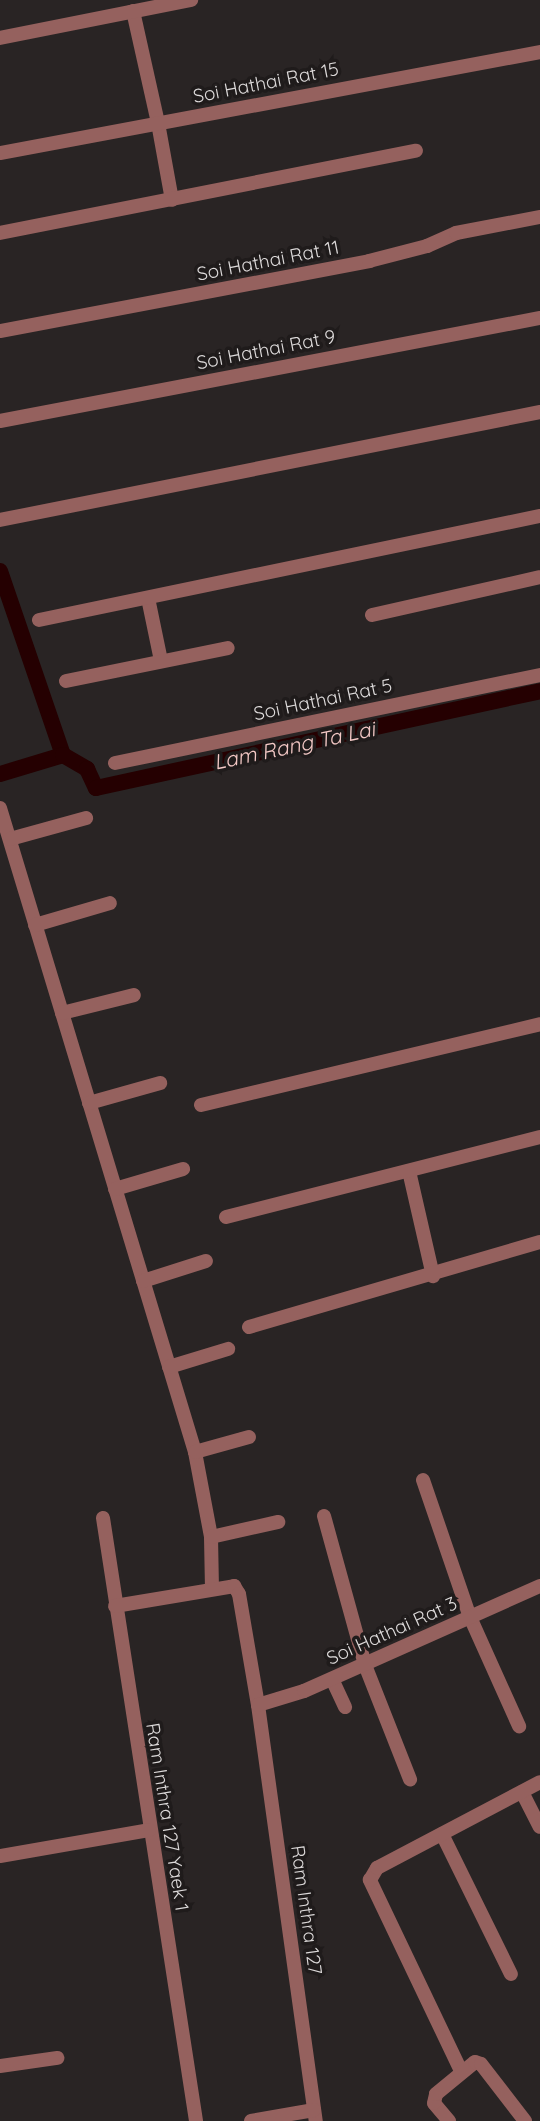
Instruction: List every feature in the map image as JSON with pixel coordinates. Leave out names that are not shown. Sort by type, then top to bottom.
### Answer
[{"type":"street","points":[[0,38],[191,0]]},
{"type":"street","points":[[133,11],[172,200]]},
{"type":"street","name":"Soi Hathai Rat 15","points":[[0,153],[540,51]]},
{"type":"street","points":[[0,233],[416,151]]},
{"type":"street","name":"Soi Hathai Rat 11","points":[[0,331],[369,261],[427,246],[456,233],[540,217]]},
{"type":"street","name":"Soi Hathai Rat 9","points":[[0,421],[540,318]]},
{"type":"street","points":[[0,520],[540,412]]},
{"type":"street","points":[[38,620],[540,516]]},
{"type":"street","points":[[372,615],[540,577]]},
{"type":"street","points":[[148,598],[161,661]]},
{"type":"street","points":[[66,681],[228,648]]},
{"type":"street","name":"Soi Hathai Rat 5","points":[[114,763],[540,675]]},
{"type":"street","points":[[0,808],[195,1451],[211,1538],[212,1589],[115,1606]]},
{"type":"street","points":[[9,839],[86,818]]},
{"type":"street","points":[[35,925],[110,903]]},
{"type":"street","points":[[62,1013],[134,995]]},
{"type":"street","points":[[201,1105],[540,1024]]},
{"type":"street","points":[[89,1102],[160,1083]]},
{"type":"street","points":[[226,1217],[540,1137]]},
{"type":"street","points":[[115,1189],[183,1169]]},
{"type":"street","points":[[409,1171],[433,1276]]},
{"type":"street","points":[[250,1327],[433,1276],[540,1242]]},
{"type":"street","points":[[143,1281],[206,1261]]},
{"type":"street","points":[[169,1367],[228,1349]]},
{"type":"street","points":[[195,1451],[249,1437]]},
{"type":"street","points":[[423,1480],[470,1617],[519,1726]]},
{"type":"street","points":[[324,1516],[365,1665],[410,1779]]},
{"type":"street","name":"Ram Inthra 127 Yaek 1","points":[[103,1518],[196,2121]]},
{"type":"street","points":[[211,1538],[278,1522]]},
{"type":"street","name":"Ram Inthra 127","points":[[212,1589],[234,1586],[239,1594],[258,1705],[315,2115]]},
{"type":"street","name":"Soi Hathai Rat 3","points":[[258,1705],[332,1679],[540,1586]]},
{"type":"street","points":[[332,1679],[345,1707]]},
{"type":"street","points":[[461,2071],[370,1880],[377,1868],[540,1782]]},
{"type":"street","points":[[522,1792],[540,1826]]},
{"type":"street","points":[[0,1856],[149,1830]]},
{"type":"street","points":[[442,1834],[511,1974]]},
{"type":"street","points":[[0,2066],[57,2058]]},
{"type":"street","points":[[449,2121],[434,2098],[473,2062],[481,2064],[525,2121]]},
{"type":"street","points":[[251,2121],[315,2115]]},
{"type":"waterway","points":[[0,571],[63,755],[0,774]]},
{"type":"waterway","name":"Lam Rang Ta Lai","points":[[63,755],[87,769],[96,788],[540,691]]}]
